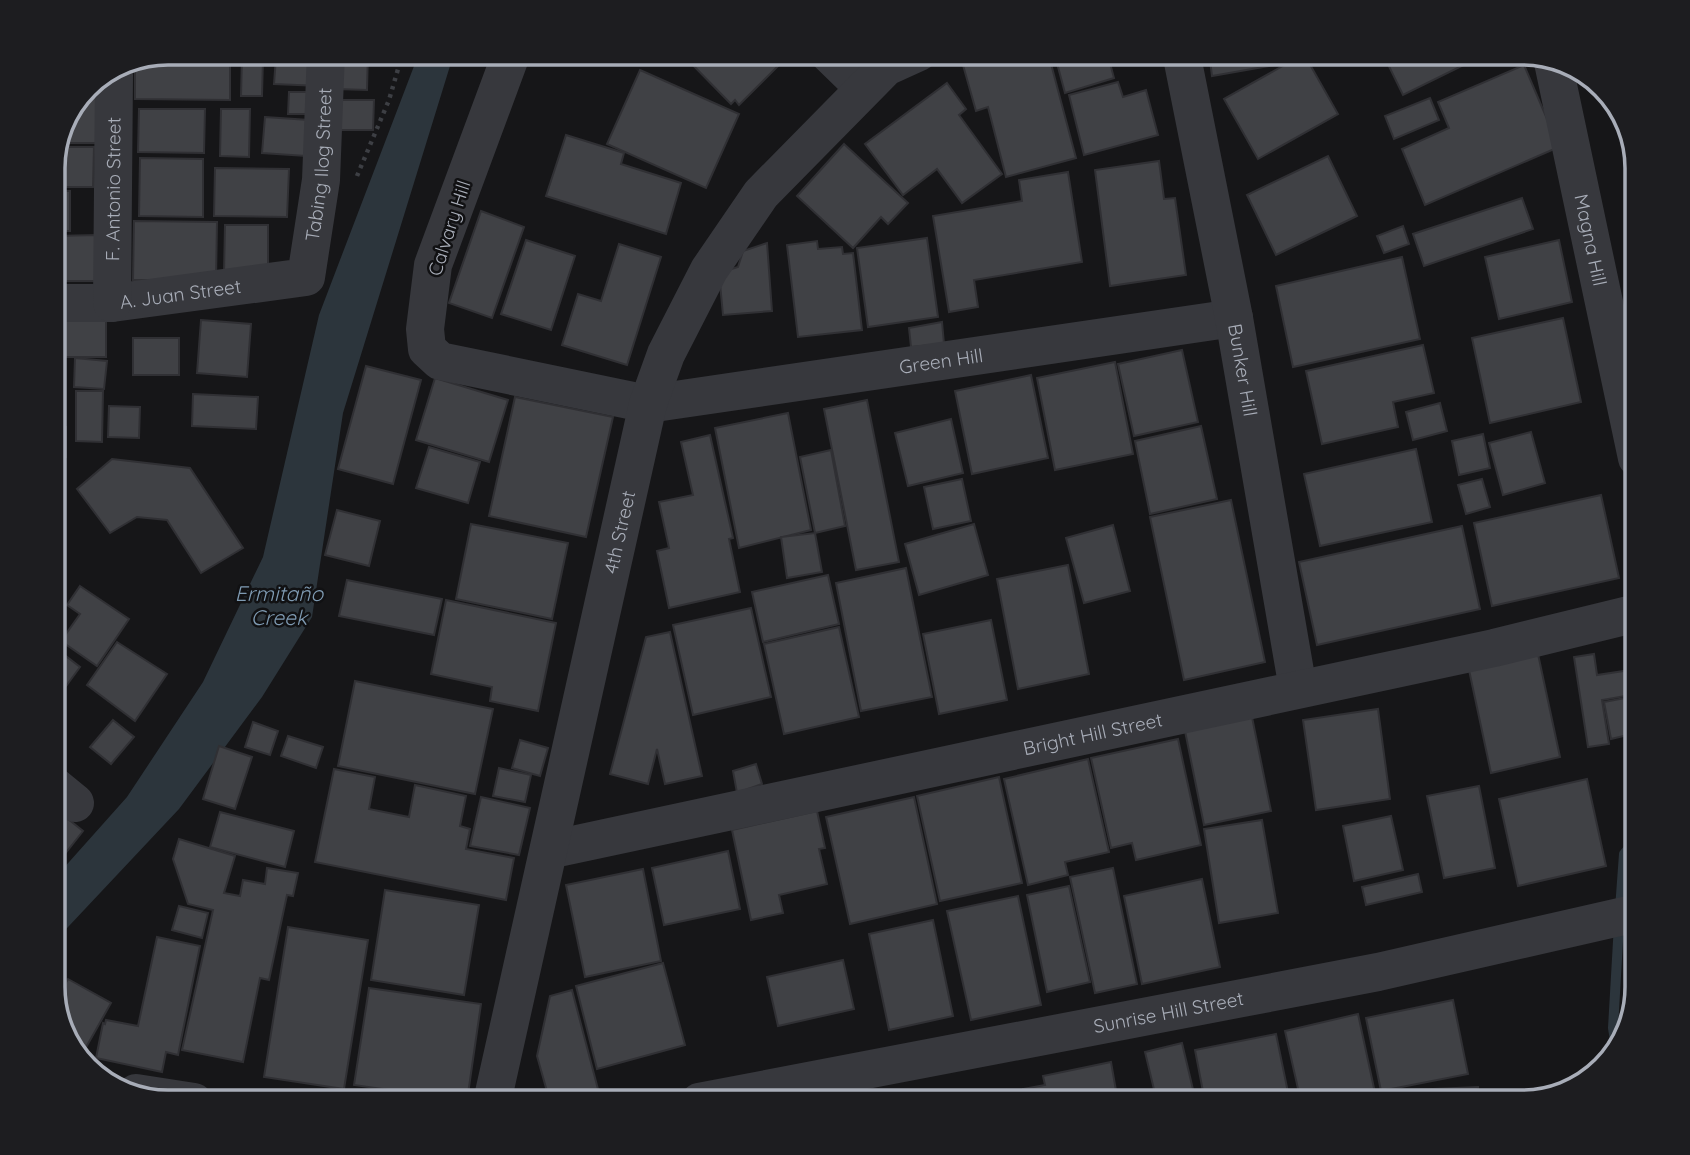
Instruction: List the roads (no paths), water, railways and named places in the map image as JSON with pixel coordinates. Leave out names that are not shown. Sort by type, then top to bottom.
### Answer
[{"type":"street","name":"Tabing Ilog Street","points":[[306,277],[320,193],[325,65]]},
{"type":"street","name":"Calvary Hill","points":[[507,65],[433,265],[425,329],[427,349],[440,361],[648,404]]},
{"type":"street","points":[[840,65],[863,88]]},
{"type":"street","name":"4th Street","points":[[495,1090],[648,404],[666,354],[709,270],[761,194],[888,65]]},
{"type":"street","name":"Bunker Hill","points":[[1184,65],[1234,318],[1298,689]]},
{"type":"street","name":"Magna Hill","points":[[1555,70],[1625,401]]},
{"type":"street","name":"F. Antonio Street","points":[[112,303],[114,80]]},
{"type":"street","name":"A. Juan Street","points":[[65,303],[112,303],[306,277]]},
{"type":"street","name":"Green Hill","points":[[648,404],[1234,318]]},
{"type":"street","name":"Bright Hill Street","points":[[549,850],[1494,648],[1625,616]]},
{"type":"street","name":"Sunrise Hill Street","points":[[762,1090],[1378,972],[1625,916]]},
{"type":"water","name":"Ermitaño Creek","points":[[414,65],[450,65],[343,413],[312,617],[262,697],[179,809],[65,930],[65,867],[127,797],[203,682],[263,557],[319,315]]},
{"type":"waterway","points":[[1620,909],[1625,853]]},
{"type":"waterway","points":[[1614,1035],[1619,924]]}]
